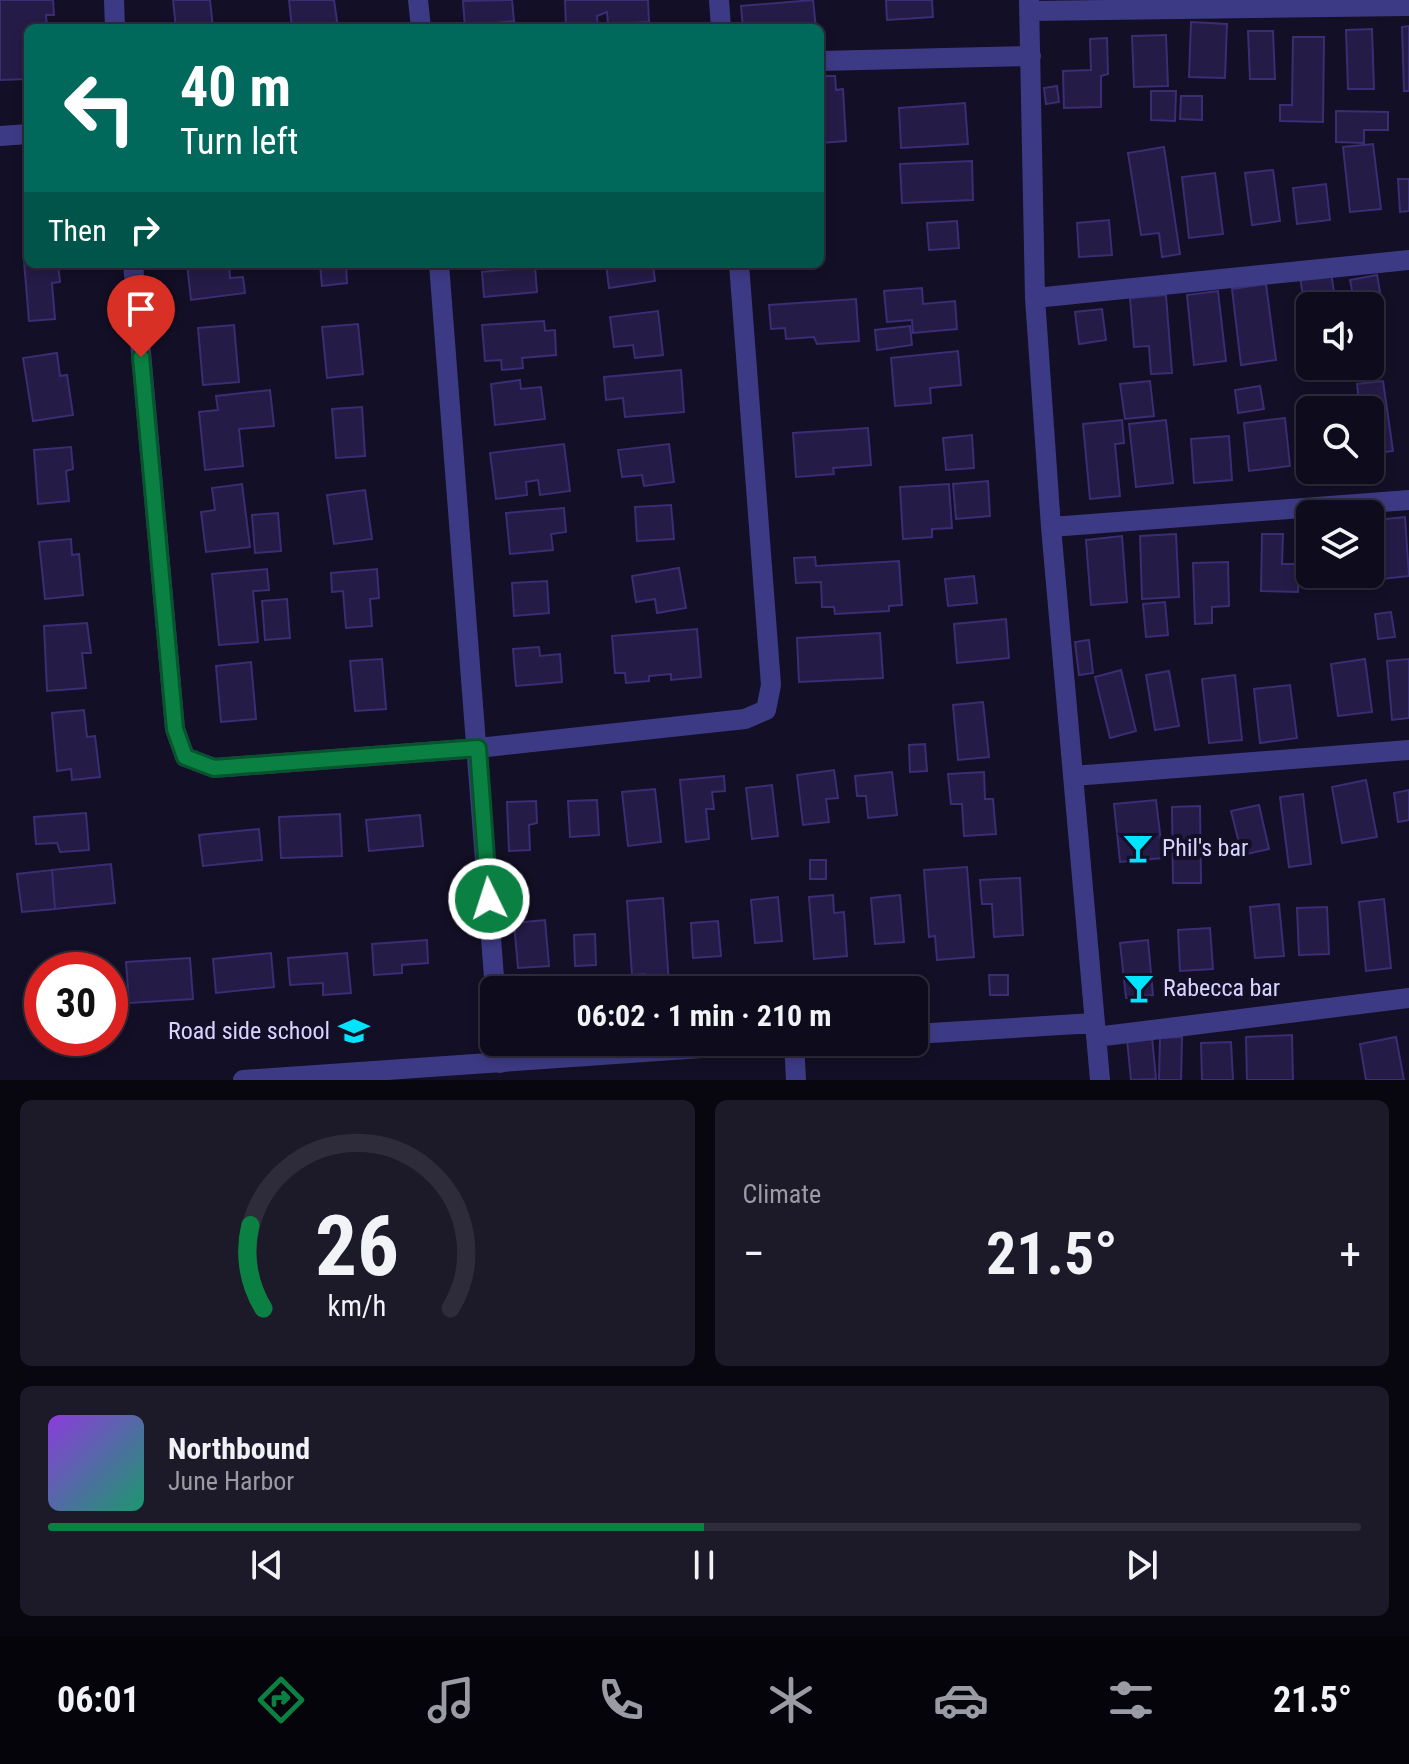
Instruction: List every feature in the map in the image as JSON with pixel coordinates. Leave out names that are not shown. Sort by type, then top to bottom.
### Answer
[{"type":"street","points":[[114,0],[115,24]]},
{"type":"street","points":[[418,0],[421,24]]},
{"type":"street","points":[[719,0],[721,24]]},
{"type":"street","points":[[1100,1080],[1051,527],[1035,298],[1029,6],[1409,6]]},
{"type":"street","points":[[824,61],[1031,56]]},
{"type":"street","points":[[0,136],[24,134]]},
{"type":"street","points":[[1035,298],[1409,260]]},
{"type":"street","points":[[133,268],[175,729],[185,757],[214,768],[478,748],[745,719],[766,710],[771,685],[739,268]]},
{"type":"street","points":[[439,268],[494,976]]},
{"type":"street","points":[[1051,527],[1409,500]]},
{"type":"street","points":[[1073,776],[1409,750]]},
{"type":"street","points":[[928,1034],[1095,1030],[1409,998]]},
{"type":"street","points":[[500,1056],[500,1063]]},
{"type":"street","points":[[243,1080],[597,1056]]},
{"type":"street","points":[[793,1056],[796,1080]]},
{"type":"building","points":[[0,0],[53,0],[54,15],[46,15],[47,24],[24,24],[24,79],[0,80]]},
{"type":"building","points":[[173,0],[210,0],[213,24],[176,24]]},
{"type":"building","points":[[289,0],[334,0],[337,24],[292,24]]},
{"type":"building","points":[[512,0],[514,21],[465,24],[463,1]]},
{"type":"building","points":[[565,0],[648,0],[649,22],[608,24],[607,12],[597,16],[598,24],[566,24]]},
{"type":"building","points":[[813,0],[816,24],[743,24],[741,6]]},
{"type":"building","points":[[886,0],[932,0],[933,17],[887,20]]},
{"type":"building","points":[[1191,22],[1227,24],[1225,78],[1189,77]]},
{"type":"building","points":[[1409,26],[1409,91],[1404,91],[1402,27]]},
{"type":"building","points":[[1372,29],[1374,89],[1348,89],[1346,30]]},
{"type":"building","points":[[1248,31],[1273,31],[1275,79],[1250,79]]},
{"type":"building","points":[[1166,35],[1168,86],[1134,87],[1132,36]]},
{"type":"building","points":[[1293,37],[1324,37],[1323,122],[1280,121],[1280,105],[1292,105]]},
{"type":"building","points":[[1107,38],[1108,74],[1101,76],[1101,107],[1064,108],[1063,71],[1091,70],[1090,39]]},
{"type":"building","points":[[824,76],[835,76],[836,90],[843,89],[846,141],[824,143]]},
{"type":"building","points":[[1057,86],[1059,102],[1046,104],[1044,88]]},
{"type":"building","points":[[1151,91],[1176,91],[1175,121],[1151,120]]},
{"type":"building","points":[[1181,96],[1202,96],[1202,120],[1180,119]]},
{"type":"building","points":[[965,103],[968,144],[901,148],[899,108]]},
{"type":"building","points":[[1336,111],[1388,112],[1388,130],[1364,130],[1364,143],[1336,142]]},
{"type":"building","points":[[1373,144],[1381,209],[1350,212],[1343,147]]},
{"type":"building","points":[[1164,147],[1180,254],[1162,257],[1159,233],[1141,235],[1128,153]]},
{"type":"building","points":[[972,161],[973,200],[902,203],[900,164]]},
{"type":"building","points":[[1273,170],[1280,221],[1252,225],[1245,173]]},
{"type":"building","points":[[1215,173],[1223,234],[1189,238],[1182,177]]},
{"type":"building","points":[[1398,179],[1409,179],[1409,211],[1400,212]]},
{"type":"building","points":[[1326,184],[1330,220],[1297,224],[1293,188]]},
{"type":"building","points":[[1109,220],[1112,255],[1079,257],[1077,223]]},
{"type":"building","points":[[957,221],[959,248],[929,250],[927,223]]},
{"type":"building","points":[[25,268],[58,268],[60,282],[52,283],[55,319],[29,321]]},
{"type":"building","points":[[187,268],[229,268],[230,278],[243,277],[245,293],[191,300]]},
{"type":"building","points":[[320,268],[346,268],[347,283],[322,286]]},
{"type":"building","points":[[535,268],[537,292],[484,297],[482,272]]},
{"type":"building","points":[[606,268],[653,268],[655,281],[609,288]]},
{"type":"building","points":[[1331,272],[1334,292],[1302,292],[1300,277]]},
{"type":"building","points":[[1377,275],[1380,292],[1352,292],[1350,280]]},
{"type":"building","points":[[1266,284],[1276,360],[1241,365],[1232,289]]},
{"type":"building","points":[[922,288],[923,304],[955,301],[957,329],[913,333],[912,320],[887,322],[884,291]]},
{"type":"building","points":[[1218,291],[1226,361],[1194,365],[1187,295]]},
{"type":"building","points":[[1166,295],[1172,373],[1151,374],[1149,346],[1134,347],[1130,298]]},
{"type":"building","points":[[856,299],[859,341],[817,344],[814,337],[786,339],[785,328],[771,329],[769,305]]},
{"type":"building","points":[[1102,309],[1106,340],[1079,344],[1075,312]]},
{"type":"building","points":[[658,311],[663,355],[635,358],[633,345],[614,347],[610,317]]},
{"type":"building","points":[[544,321],[545,331],[555,330],[556,355],[522,358],[523,368],[502,370],[501,360],[485,361],[482,325]]},
{"type":"building","points":[[358,324],[363,374],[327,378],[322,327]]},
{"type":"building","points":[[234,325],[239,382],[203,385],[198,328]]},
{"type":"building","points":[[910,326],[912,345],[877,350],[875,330]]},
{"type":"building","points":[[958,351],[961,385],[930,388],[931,403],[895,406],[891,358]]},
{"type":"building","points":[[57,353],[60,376],[67,375],[73,415],[33,421],[23,358]]},
{"type":"building","points":[[681,370],[684,412],[625,417],[623,398],[606,400],[604,377]]},
{"type":"building","points":[[520,380],[521,389],[541,387],[545,419],[495,425],[491,384]]},
{"type":"building","points":[[1150,381],[1154,416],[1125,419],[1120,384]]},
{"type":"building","points":[[1383,381],[1393,451],[1384,452],[1384,396],[1358,396],[1357,384]]},
{"type":"building","points":[[1260,386],[1264,409],[1238,413],[1235,390]]},
{"type":"building","points":[[270,390],[274,426],[239,429],[243,466],[205,470],[199,412],[218,410],[216,396]]},
{"type":"building","points":[[362,407],[365,456],[336,458],[332,409]]},
{"type":"building","points":[[1285,418],[1290,466],[1249,471],[1244,423]]},
{"type":"building","points":[[1122,420],[1124,443],[1115,444],[1120,496],[1090,499],[1083,424]]},
{"type":"building","points":[[1166,420],[1173,483],[1136,487],[1129,424]]},
{"type":"building","points":[[868,428],[871,465],[833,468],[834,474],[796,477],[793,433]]},
{"type":"building","points":[[972,435],[974,468],[946,470],[943,438]]},
{"type":"building","points":[[1229,436],[1232,480],[1194,483],[1191,439]]},
{"type":"building","points":[[564,444],[570,491],[540,495],[538,480],[526,482],[527,495],[496,499],[490,453]]},
{"type":"building","points":[[669,444],[674,482],[644,486],[642,475],[622,477],[618,450]]},
{"type":"building","points":[[71,447],[73,469],[66,471],[69,501],[38,504],[34,450]]},
{"type":"building","points":[[988,481],[990,516],[956,519],[953,484]]},
{"type":"building","points":[[242,484],[250,547],[206,552],[201,512],[215,510],[212,488]]},
{"type":"building","points":[[949,484],[952,528],[932,529],[932,537],[903,539],[900,487]]},
{"type":"building","points":[[365,490],[372,539],[334,544],[327,495]]},
{"type":"building","points":[[671,505],[674,539],[637,541],[635,507]]},
{"type":"building","points":[[564,508],[566,532],[551,534],[553,550],[510,554],[506,513]]},
{"type":"building","points":[[278,513],[281,551],[255,553],[252,515]]},
{"type":"building","points":[[1405,517],[1409,576],[1384,579],[1384,519]]},
{"type":"building","points":[[1176,534],[1179,597],[1142,599],[1140,536]]},
{"type":"building","points":[[1262,534],[1283,534],[1282,564],[1296,564],[1298,592],[1261,591]]},
{"type":"building","points":[[1122,536],[1127,602],[1091,605],[1086,540]]},
{"type":"building","points":[[71,539],[72,555],[79,554],[83,595],[45,599],[39,542]]},
{"type":"building","points":[[815,557],[816,566],[899,561],[902,605],[889,606],[889,611],[835,614],[834,607],[822,607],[821,582],[796,583],[794,558]]},
{"type":"building","points":[[1228,562],[1229,606],[1212,607],[1212,623],[1195,624],[1193,563]]},
{"type":"building","points":[[679,568],[686,608],[657,613],[655,599],[636,602],[632,576]]},
{"type":"building","points":[[267,569],[269,590],[253,591],[258,642],[219,645],[212,574]]},
{"type":"building","points":[[377,569],[379,598],[370,599],[372,626],[346,628],[343,591],[332,592],[331,573]]},
{"type":"building","points":[[974,576],[977,603],[948,606],[945,579]]},
{"type":"building","points":[[547,581],[549,613],[514,616],[512,583]]},
{"type":"building","points":[[287,599],[290,638],[265,640],[262,601]]},
{"type":"building","points":[[1165,602],[1168,635],[1146,637],[1143,604]]},
{"type":"building","points":[[1391,612],[1395,637],[1378,639],[1375,614]]},
{"type":"building","points":[[1006,619],[1009,658],[957,663],[954,624]]},
{"type":"building","points":[[87,623],[91,653],[82,653],[86,688],[47,691],[44,626]]},
{"type":"building","points":[[697,629],[701,677],[671,680],[671,674],[649,676],[649,681],[626,683],[625,673],[615,673],[612,636]]},
{"type":"building","points":[[880,633],[883,678],[799,682],[797,638]]},
{"type":"building","points":[[1089,640],[1093,673],[1079,675],[1075,642]]},
{"type":"building","points":[[539,647],[540,656],[560,654],[562,682],[516,686],[513,649]]},
{"type":"building","points":[[382,659],[386,709],[355,711],[350,661]]},
{"type":"building","points":[[1365,659],[1372,712],[1338,716],[1331,664]]},
{"type":"building","points":[[1409,659],[1409,718],[1392,720],[1387,661]]},
{"type":"building","points":[[251,662],[256,719],[221,722],[216,666]]},
{"type":"building","points":[[1121,670],[1136,731],[1110,738],[1095,677]]},
{"type":"building","points":[[1169,671],[1179,726],[1155,730],[1146,675]]},
{"type":"building","points":[[1235,675],[1242,740],[1209,743],[1202,679]]},
{"type":"building","points":[[1290,685],[1297,738],[1260,743],[1254,689]]},
{"type":"building","points":[[983,702],[989,757],[958,760],[953,705]]},
{"type":"building","points":[[84,710],[87,737],[95,736],[100,777],[72,780],[71,769],[57,771],[52,713]]},
{"type":"building","points":[[925,744],[927,771],[910,772],[909,745]]},
{"type":"building","points":[[834,770],[838,798],[826,799],[829,822],[803,825],[797,775]]},
{"type":"building","points":[[892,772],[897,815],[868,818],[866,796],[857,796],[855,776]]},
{"type":"building","points":[[984,772],[985,799],[993,799],[996,834],[964,836],[962,804],[951,804],[948,774]]},
{"type":"building","points":[[724,776],[725,791],[712,792],[714,809],[706,809],[709,839],[686,842],[680,780]]},
{"type":"building","points":[[1366,780],[1377,837],[1342,843],[1332,787]]},
{"type":"building","points":[[772,785],[778,836],[752,839],[746,788]]},
{"type":"building","points":[[655,789],[661,842],[628,846],[622,792]]},
{"type":"building","points":[[1409,790],[1409,820],[1398,822],[1394,793]]},
{"type":"building","points":[[1303,794],[1311,864],[1289,867],[1280,797]]},
{"type":"building","points":[[597,800],[599,835],[570,837],[568,801]]},
{"type":"building","points":[[1156,800],[1163,858],[1120,862],[1114,804]]},
{"type":"building","points":[[536,801],[537,823],[529,825],[530,850],[509,851],[507,802]]},
{"type":"building","points":[[1259,805],[1269,849],[1242,855],[1231,811]]},
{"type":"building","points":[[1200,806],[1201,883],[1173,883],[1172,807]]},
{"type":"building","points":[[86,813],[89,850],[60,852],[57,843],[36,844],[34,817]]},
{"type":"building","points":[[340,814],[342,856],[281,858],[279,817]]},
{"type":"building","points":[[420,815],[423,846],[369,851],[366,820]]},
{"type":"building","points":[[259,829],[262,860],[203,866],[199,835]]},
{"type":"building","points":[[810,860],[826,860],[826,879],[810,879]]},
{"type":"building","points":[[111,864],[115,903],[55,909],[52,870]]},
{"type":"building","points":[[967,867],[974,957],[937,960],[935,936],[929,937],[924,870]]},
{"type":"building","points":[[52,870],[55,909],[22,912],[17,874]]},
{"type":"building","points":[[1020,878],[1023,935],[994,937],[992,904],[982,904],[980,880]]},
{"type":"building","points":[[833,895],[834,913],[844,912],[847,956],[814,959],[809,897]]},
{"type":"building","points":[[900,895],[904,942],[875,944],[871,898]]},
{"type":"building","points":[[778,897],[782,941],[755,943],[751,900]]},
{"type":"building","points":[[663,898],[668,976],[632,975],[627,901]]},
{"type":"building","points":[[1384,899],[1391,968],[1366,971],[1359,902]]},
{"type":"building","points":[[1279,904],[1284,956],[1255,958],[1250,907]]},
{"type":"building","points":[[1327,907],[1329,954],[1299,955],[1297,908]]},
{"type":"building","points":[[545,920],[549,966],[518,968],[514,923]]},
{"type":"building","points":[[718,921],[721,956],[693,958],[691,923]]},
{"type":"building","points":[[1210,928],[1213,969],[1180,971],[1178,930]]},
{"type":"building","points":[[595,934],[596,965],[575,966],[574,935]]},
{"type":"building","points":[[427,940],[428,963],[402,965],[402,973],[374,975],[372,944]]},
{"type":"building","points":[[1148,940],[1153,995],[1126,998],[1120,943]]},
{"type":"building","points":[[271,953],[274,987],[216,993],[213,959]]},
{"type":"building","points":[[347,953],[351,993],[323,995],[323,983],[290,985],[288,958]]},
{"type":"building","points":[[190,958],[193,999],[129,1003],[128,962]]},
{"type":"building","points":[[989,975],[1008,975],[1008,995],[990,995]]},
{"type":"building","points":[[1292,1035],[1293,1080],[1247,1080],[1246,1037]]},
{"type":"building","points":[[1152,1037],[1156,1079],[1131,1080],[1127,1039]]},
{"type":"building","points":[[1182,1037],[1181,1080],[1159,1080],[1160,1038]]},
{"type":"building","points":[[1396,1037],[1404,1080],[1366,1080],[1360,1044]]},
{"type":"building","points":[[1231,1042],[1233,1080],[1202,1080],[1201,1043]]},
{"type":"place","name":"Phil's bar","points":[[1138,848]]},
{"type":"place","name":"Rabecca bar","points":[[1139,988]]},
{"type":"place","name":"Road side school","points":[[354,1031]]},
{"type":"route","points":[[141,357],[175,729],[185,757],[214,768],[478,748],[489,899]]}]
